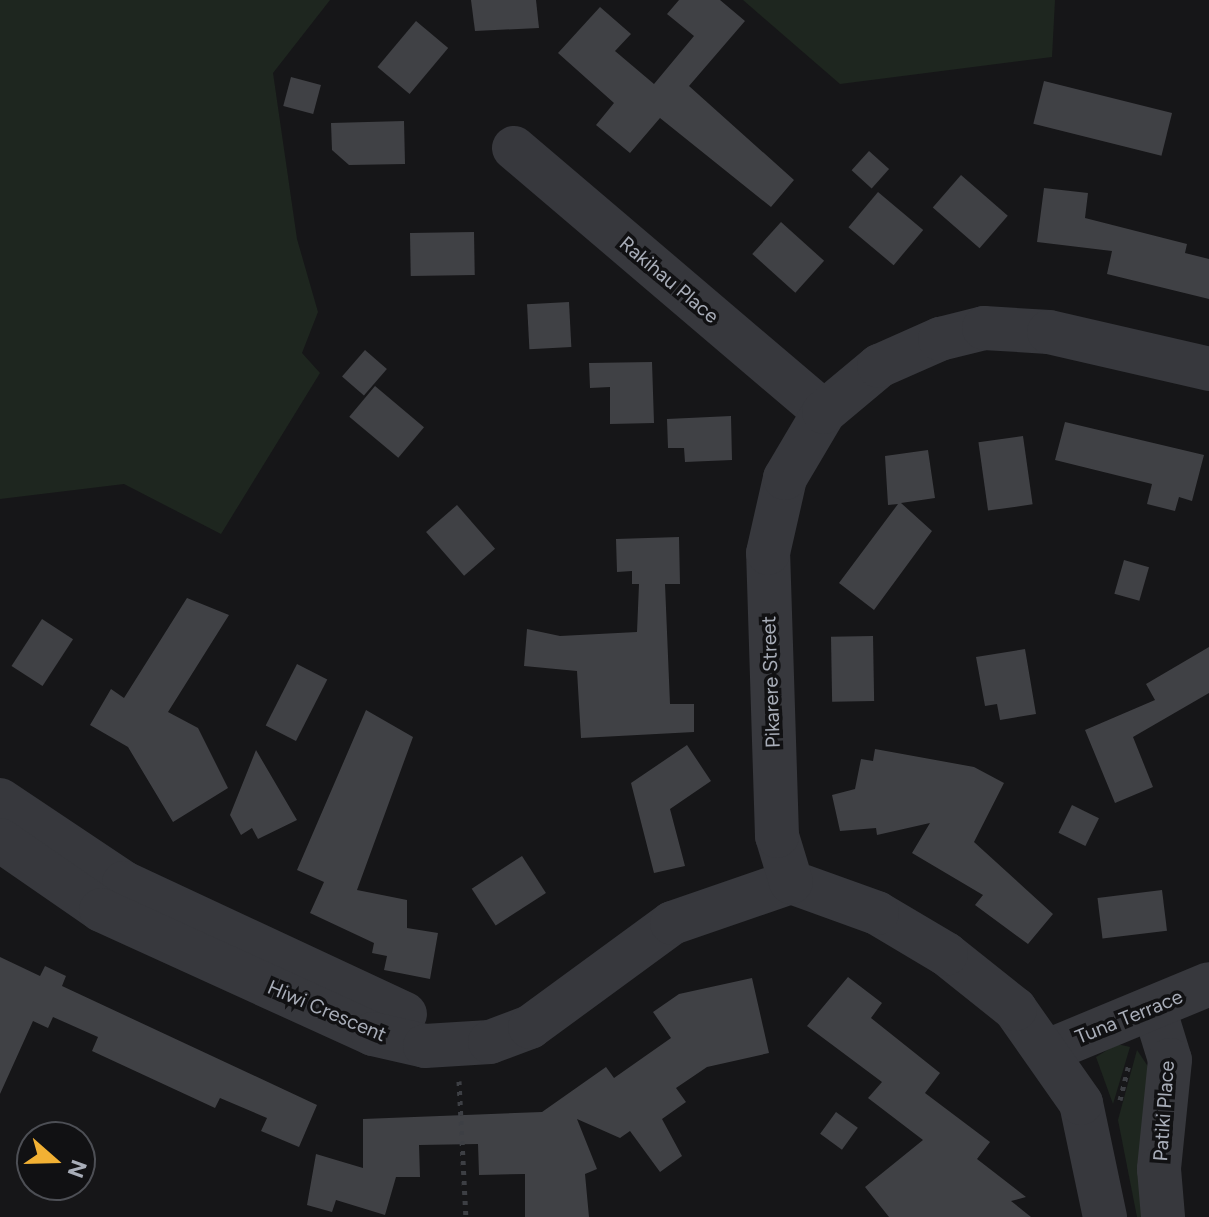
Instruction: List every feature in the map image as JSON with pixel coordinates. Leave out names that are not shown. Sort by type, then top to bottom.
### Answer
[{"type":"street","name":"Rakihau Place","points":[[514,148],[824,412]]},
{"type":"street","name":"Pikarere Street","points":[[791,882],[777,836],[768,553],[785,478],[824,412],[879,366],[984,328],[1049,332],[1209,369]]},
{"type":"street","points":[[2,815],[124,883],[370,1000],[452,1025],[458,1061]]},
{"type":"street","name":"Hiwi Crescent","points":[[2,815],[53,880],[101,910],[373,1034],[458,1061],[530,1027],[672,923],[791,882]]},
{"type":"street","points":[[791,882],[877,913],[946,954],[1015,1009],[1050,1050],[1094,1142],[1105,1217]]},
{"type":"street","name":"Tuna Terrace","points":[[1050,1050],[1209,984]]},
{"type":"street","name":"Patiki Place","points":[[1154,1008],[1170,1060],[1159,1169],[1163,1217]]},
{"type":"path","points":[[1115,1117],[1134,1047]]},
{"type":"path","points":[[458,1061],[466,1217]]},
{"type":"shaded area","points":[[0,0],[330,0],[273,73],[297,239],[318,312],[302,353],[320,373],[221,534],[124,484],[0,499]]},
{"type":"shaded area","points":[[743,0],[1055,0],[1052,57],[840,84]]},
{"type":"shaded area","points":[[1117,1044],[1130,1047],[1113,1104],[1096,1057]]},
{"type":"shaded area","points":[[1137,1050],[1149,1068],[1146,1217],[1137,1217],[1118,1120]]},
{"type":"building","points":[[471,0],[536,0],[539,28],[475,31]]},
{"type":"building","points":[[679,0],[720,0],[745,21],[689,86],[794,180],[771,207],[660,118],[630,153],[596,125],[614,103],[558,53],[600,7],[631,34],[615,51],[654,84],[694,36],[667,14]]},
{"type":"building","points":[[416,21],[448,48],[410,94],[377,67]]},
{"type":"building","points":[[291,77],[321,85],[313,114],[283,106]]},
{"type":"building","points":[[1044,81],[1172,113],[1161,156],[1033,124]]},
{"type":"building","points":[[404,121],[405,164],[349,165],[332,150],[331,123]]},
{"type":"building","points":[[869,151],[889,169],[872,188],[852,170]]},
{"type":"building","points":[[961,175],[1008,216],[980,248],[933,207]]},
{"type":"building","points":[[1044,188],[1088,193],[1085,218],[1187,244],[1185,253],[1209,259],[1209,299],[1107,274],[1112,251],[1037,242]]},
{"type":"building","points":[[878,192],[923,230],[894,265],[848,227]]},
{"type":"building","points":[[781,222],[824,261],[795,293],[752,254]]},
{"type":"building","points":[[474,232],[475,275],[411,276],[410,233]]},
{"type":"building","points":[[569,302],[571,347],[529,349],[527,304]]},
{"type":"building","points":[[365,350],[387,369],[364,395],[342,376]]},
{"type":"building","points":[[652,362],[654,423],[610,424],[610,387],[590,388],[589,363]]},
{"type":"building","points":[[375,386],[424,427],[398,458],[349,417]]},
{"type":"building","points":[[731,416],[732,460],[685,462],[684,448],[668,448],[667,419]]},
{"type":"building","points":[[1065,422],[1204,455],[1192,501],[1179,497],[1175,511],[1147,504],[1152,484],[1055,460]]},
{"type":"building","points":[[1023,436],[1033,504],[988,511],[978,442]]},
{"type":"building","points":[[928,450],[935,498],[901,503],[932,531],[874,610],[839,583],[898,504],[888,505],[885,456]]},
{"type":"building","points":[[457,505],[495,549],[464,576],[426,532]]},
{"type":"building","points":[[679,537],[680,584],[665,584],[670,704],[694,704],[694,732],[581,738],[577,671],[524,666],[527,629],[560,636],[637,632],[639,584],[632,584],[632,571],[617,572],[616,539]]},
{"type":"building","points":[[1124,560],[1149,567],[1139,601],[1114,594]]},
{"type":"building","points":[[187,598],[229,615],[168,712],[198,728],[228,788],[173,822],[128,747],[90,725],[111,689],[124,698]]},
{"type":"building","points":[[42,619],[73,639],[43,686],[12,666]]},
{"type":"building","points":[[873,636],[874,701],[832,702],[831,637]]},
{"type":"building","points":[[1209,647],[1209,693],[1133,737],[1153,787],[1115,803],[1085,730],[1155,700],[1146,684]]},
{"type":"building","points":[[1025,649],[1036,714],[1000,720],[997,704],[985,706],[976,657]]},
{"type":"building","points":[[297,664],[327,679],[296,741],[266,725]]},
{"type":"building","points":[[366,710],[413,737],[357,890],[407,900],[407,928],[438,933],[430,979],[384,970],[387,956],[372,953],[374,943],[310,913],[324,882],[297,870]]},
{"type":"building","points":[[687,745],[711,781],[670,809],[685,866],[654,873],[631,783]]},
{"type":"building","points":[[875,749],[974,767],[1004,783],[974,842],[1053,914],[1028,944],[975,905],[983,895],[912,853],[930,823],[877,835],[876,828],[840,831],[832,795],[855,789],[861,759],[873,761]]},
{"type":"building","points":[[256,750],[297,820],[258,839],[252,828],[241,835],[230,815]]},
{"type":"building","points":[[1072,805],[1099,818],[1085,846],[1058,833]]},
{"type":"building","points":[[522,856],[546,893],[496,926],[472,889]]},
{"type":"building","points":[[1162,890],[1167,931],[1102,939],[1097,898]]},
{"type":"building","points":[[0,957],[40,976],[45,966],[66,976],[62,986],[317,1105],[299,1147],[261,1131],[267,1118],[220,1098],[215,1108],[92,1051],[98,1037],[53,1017],[48,1028],[33,1021],[0,1094]]},
{"type":"building","points":[[848,977],[882,1003],[871,1018],[940,1073],[925,1093],[990,1142],[977,1159],[1026,1197],[1011,1201],[1031,1217],[889,1217],[865,1187],[923,1140],[868,1098],[882,1082],[807,1026]]},
{"type":"building","points":[[752,978],[769,1053],[707,1067],[676,1088],[686,1102],[662,1119],[682,1156],[660,1172],[630,1131],[620,1138],[577,1119],[597,1169],[585,1174],[589,1217],[525,1217],[525,1174],[479,1175],[478,1144],[419,1145],[420,1177],[396,1177],[385,1215],[336,1200],[332,1212],[307,1205],[316,1154],[363,1168],[363,1119],[542,1112],[606,1067],[614,1078],[671,1038],[653,1012],[679,994]]},
{"type":"building","points":[[836,1112],[858,1128],[842,1150],[820,1134]]}]
